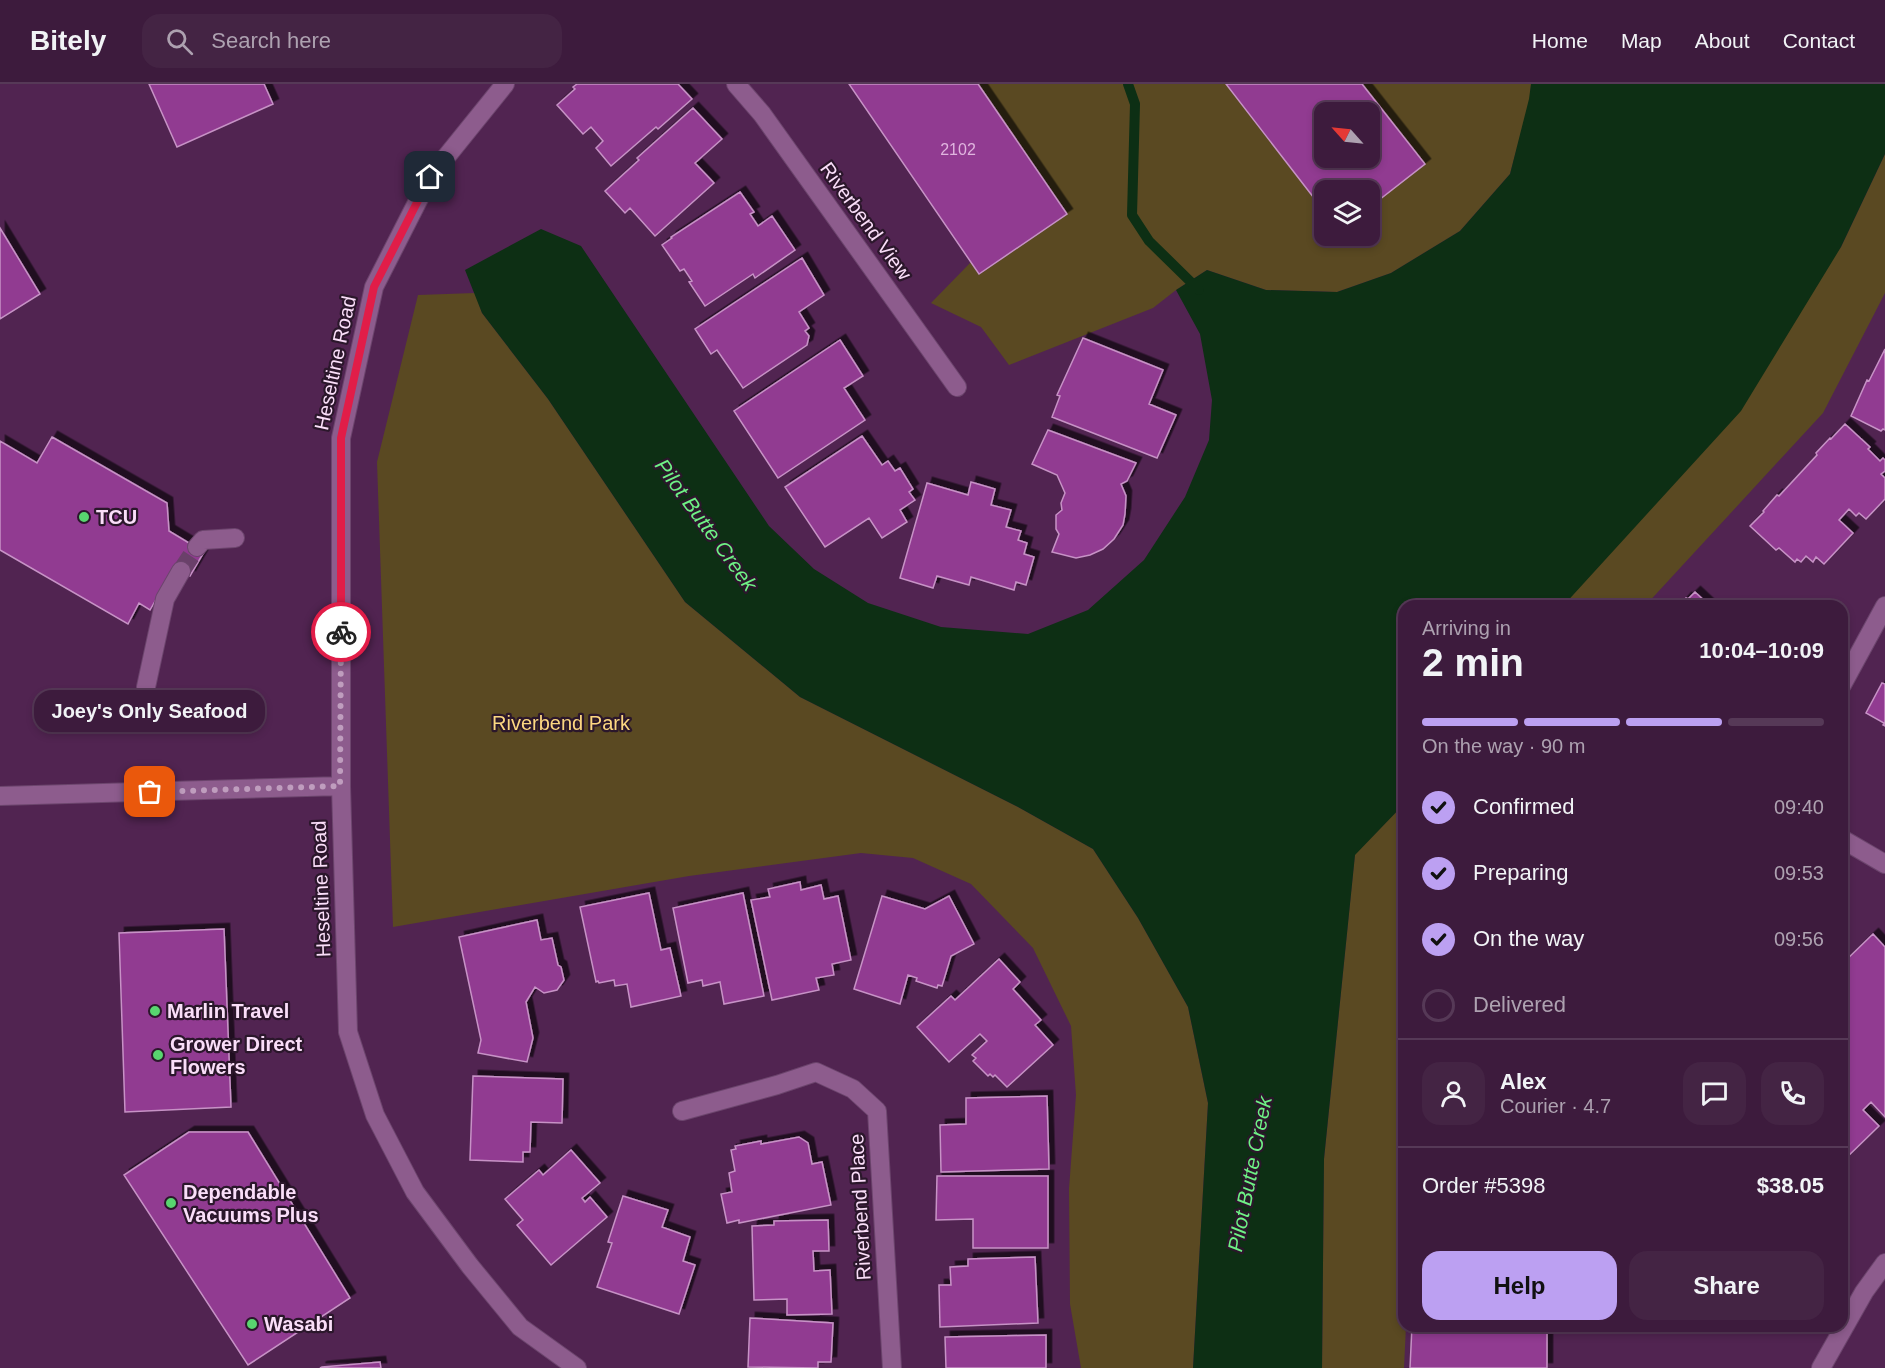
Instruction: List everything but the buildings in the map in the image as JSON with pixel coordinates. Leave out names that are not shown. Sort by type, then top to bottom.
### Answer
[{"type":"street","name":"Heseltine Road","points":[[505,84],[430,177],[374,287],[341,438],[340,786],[348,1032],[375,1115],[415,1192],[470,1266],[520,1327],[577,1368]]},
{"type":"street","name":"Riverbend View","points":[[736,84],[762,114],[957,387]]},
{"type":"street","points":[[197,547],[203,540],[235,538]]},
{"type":"street","points":[[146,687],[165,599],[181,572]]},
{"type":"street","points":[[1848,674],[1885,606]]},
{"type":"street","points":[[0,796],[340,786]]},
{"type":"street","points":[[1848,842],[1885,864]]},
{"type":"street","name":"Riverbend Place","points":[[682,1111],[816,1072],[854,1089],[877,1111],[892,1368]]},
{"type":"street","points":[[1848,1320],[1864,1292],[1885,1263]]},
{"type":"street","points":[[1821,1368],[1841,1332]]},
{"type":"green space","points":[[978,84],[1226,84],[1314,198],[1314,246],[1380,246],[1380,199],[1425,164],[1380,107],[1380,102],[1376,102],[1362,84],[1531,84],[1530,99],[1510,174],[1460,231],[1391,273],[1337,292],[1266,290],[1207,270],[1153,308],[1009,365],[981,327],[931,303],[971,262],[980,274],[1067,214]]},
{"type":"green space","points":[[1885,154],[1885,293],[1823,413],[1651,600],[1568,600],[1841,247]]},
{"type":"green space","name":"Riverbend Park","points":[[475,293],[482,313],[548,399],[685,602],[800,697],[1018,807],[1093,849],[1138,918],[1188,1007],[1208,1103],[1193,1368],[1081,1368],[1070,1304],[1069,1189],[1076,1095],[1071,1026],[1033,948],[971,884],[913,858],[861,853],[689,876],[393,927],[377,462],[418,295]]},
{"type":"green space","points":[[1398,810],[1398,1332],[1406,1332],[1404,1368],[1322,1368],[1324,1159],[1355,854]]},
{"type":"water","name":"Pilot Butte Creek","points":[[1531,84],[1885,84],[1885,154],[1841,247],[1741,411],[1568,600],[1398,600],[1398,810],[1355,855],[1324,1159],[1322,1368],[1193,1368],[1208,1103],[1188,1007],[1138,918],[1093,849],[1018,807],[800,697],[685,602],[548,399],[482,313],[465,270],[541,229],[581,246],[769,526],[814,569],[868,603],[941,627],[1028,634],[1088,610],[1144,560],[1185,497],[1209,440],[1212,400],[1200,334],[1176,290],[1207,270],[1266,290],[1337,292],[1391,273],[1460,231],[1510,174]]},
{"type":"waterway","points":[[1128,84],[1135,104],[1132,215],[1149,241],[1199,290]]},
{"type":"tunnel","points":[[181,571],[197,547]]},
{"type":"way so far","points":[[150,792],[340,786],[341,632]]},
{"type":"place","name":"TCU","points":[[84,517]]},
{"type":"place","name":"Joey's Only Seafood","points":[[150,792]]},
{"type":"place","name":"Marlin Travel","points":[[155,1011]]},
{"type":"place","name":"Grower Direct Flowers","points":[[158,1055]]},
{"type":"place","name":"Dependable Vacuums Plus","points":[[171,1203]]},
{"type":"place","name":"Wasabi","points":[[252,1324]]},
{"type":"route","points":[[341,632],[341,438],[374,287],[430,177]]}]
